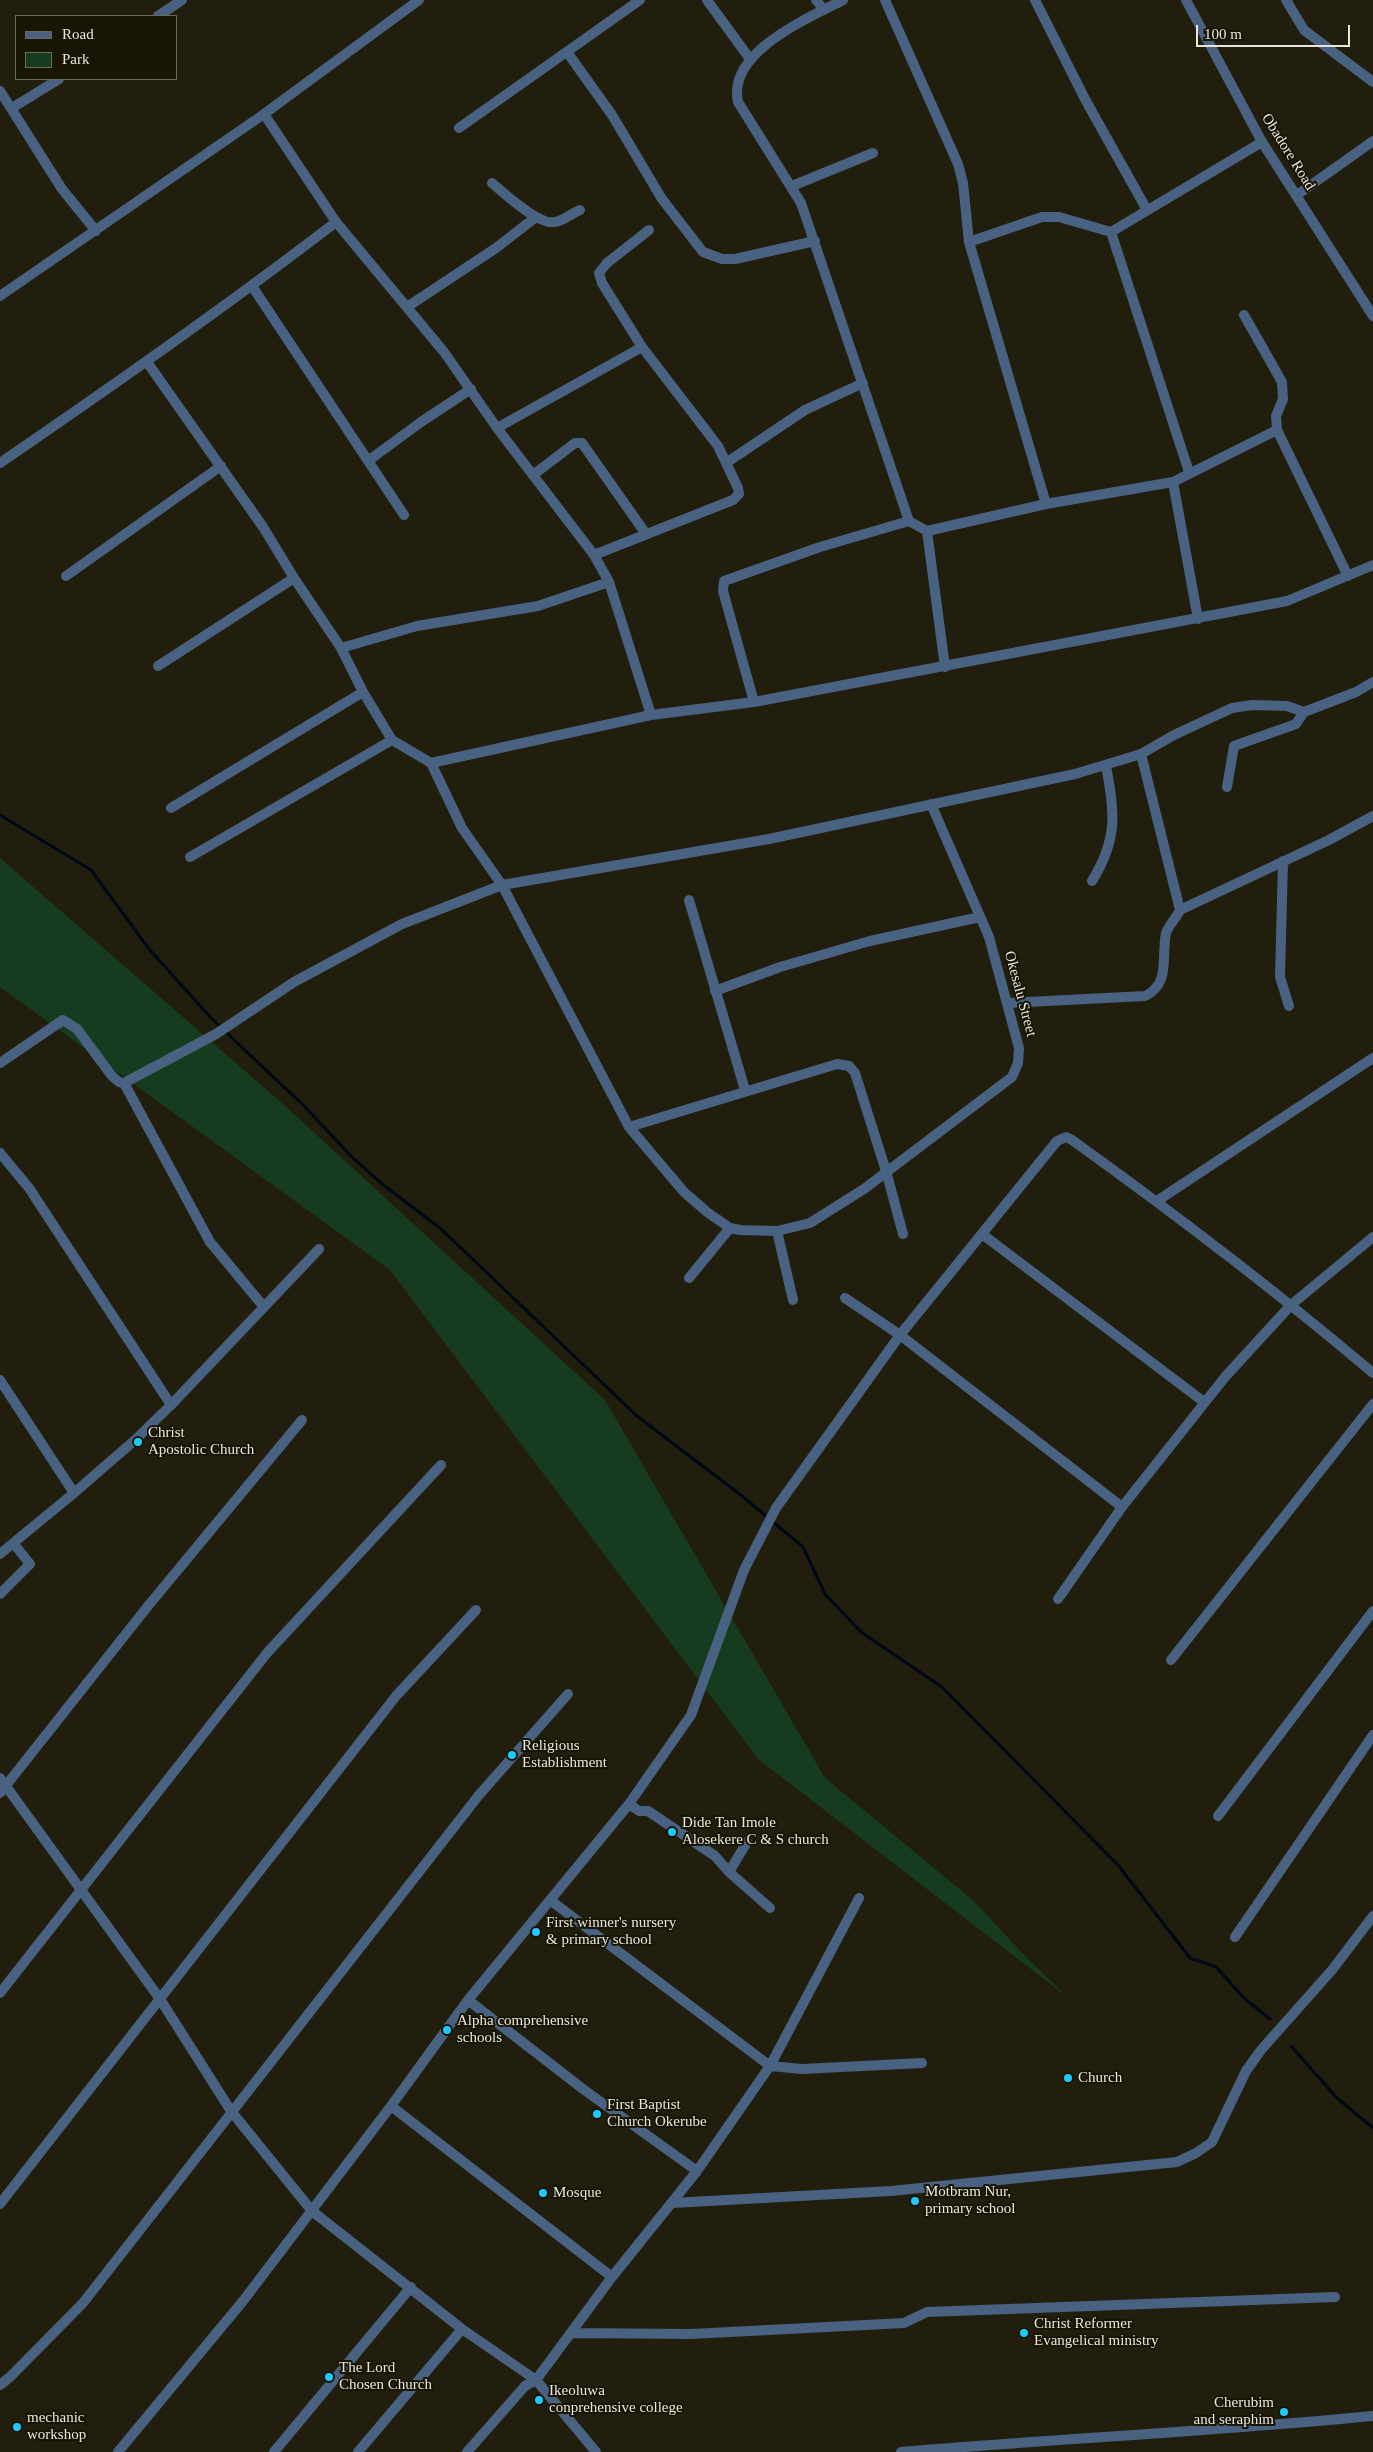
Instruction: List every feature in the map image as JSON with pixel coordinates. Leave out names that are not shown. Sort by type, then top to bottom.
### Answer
[{"type":"street","points":[[160,15],[182,0]]},
{"type":"street","points":[[0,296],[264,114],[419,0]]},
{"type":"street","points":[[459,128],[640,0]]},
{"type":"street","points":[[706,0],[750,59]]},
{"type":"street","points":[[816,0],[824,10]]},
{"type":"street","points":[[843,0],[783,32],[750,59],[737,84],[738,102],[792,186],[801,204],[909,520],[927,531],[1046,504],[1173,482],[1189,472],[1277,430]]},
{"type":"street","points":[[885,0],[958,164],[963,184],[969,242],[1046,504]]},
{"type":"street","points":[[1035,0],[1086,102],[1147,210]]},
{"type":"street","name":"Obadore Road","points":[[1186,0],[1262,142],[1370,303],[1373,316]]},
{"type":"street","points":[[1286,0],[1304,30],[1373,82]]},
{"type":"street","points":[[567,52],[612,115],[662,199],[703,252],[722,259],[735,259],[815,241]]},
{"type":"street","points":[[12,108],[58,80]]},
{"type":"street","points":[[0,91],[62,188],[96,231]]},
{"type":"street","points":[[264,114],[336,222],[408,307],[594,555],[610,582],[651,715]]},
{"type":"street","points":[[1297,194],[1373,141]]},
{"type":"street","points":[[969,242],[1042,217],[1058,217],[1111,232],[1262,142]]},
{"type":"street","points":[[792,186],[873,153]]},
{"type":"street","points":[[492,183],[536,217],[554,223],[580,210]]},
{"type":"street","points":[[408,307],[496,248],[536,217]]},
{"type":"street","points":[[0,463],[147,362],[336,222]]},
{"type":"street","points":[[594,555],[737,498],[738,488],[718,446],[698,417],[642,346],[602,283],[599,274],[607,263],[649,230]]},
{"type":"street","points":[[1111,232],[1189,472]]},
{"type":"street","points":[[252,286],[404,515]]},
{"type":"street","points":[[1244,315],[1282,382],[1283,399],[1276,416],[1277,430],[1348,576]]},
{"type":"street","points":[[497,428],[642,346]]},
{"type":"street","points":[[147,362],[263,527],[294,578],[341,648],[362,692],[392,740],[431,763],[462,828],[502,885],[629,1127],[684,1192],[706,1212],[730,1228],[689,1278]]},
{"type":"street","points":[[726,464],[805,410],[863,383]]},
{"type":"street","points":[[368,461],[421,422],[471,389]]},
{"type":"street","points":[[533,475],[575,443],[582,443],[646,534]]},
{"type":"street","points":[[66,576],[221,466]]},
{"type":"street","points":[[1173,482],[1198,619]]},
{"type":"street","points":[[754,702],[723,591],[724,580],[820,547],[909,520]]},
{"type":"street","points":[[927,531],[945,667]]},
{"type":"street","points":[[431,763],[651,715],[754,702],[1288,601],[1373,565]]},
{"type":"street","points":[[158,666],[294,578]]},
{"type":"street","points":[[341,648],[417,626],[538,606],[610,582]]},
{"type":"street","points":[[1227,787],[1234,746],[1296,724],[1304,712],[1356,692],[1373,682]]},
{"type":"street","points":[[171,808],[362,692]]},
{"type":"street","points":[[0,1064],[63,1020],[77,1029],[112,1076],[118,1082],[124,1083],[216,1034],[294,982],[402,924],[502,885],[769,839],[1076,774],[1141,754],[1174,735],[1232,708],[1252,705],[1287,706],[1304,712]]},
{"type":"street","points":[[190,857],[392,740]]},
{"type":"street","points":[[1141,754],[1180,910]]},
{"type":"street","points":[[1092,881],[1102,866],[1113,830],[1114,811],[1106,766]]},
{"type":"street","name":"Okesalu Street","points":[[730,1228],[777,1231],[810,1223],[864,1189],[1012,1076],[1018,1062],[1019,1048],[989,937],[931,804]]},
{"type":"street","points":[[1008,1003],[1145,996],[1154,992],[1160,984],[1163,974],[1166,931],[1180,910],[1373,816]]},
{"type":"street","points":[[1283,861],[1280,977],[1288,1006]]},
{"type":"street","points":[[689,900],[745,1090]]},
{"type":"street","points":[[716,991],[780,967],[870,941],[980,917]]},
{"type":"street","points":[[1157,1201],[1373,1058]]},
{"type":"street","points":[[629,1127],[745,1090],[837,1064],[850,1066],[855,1073],[886,1171],[903,1234]]},
{"type":"street","points":[[124,1083],[210,1242],[264,1307]]},
{"type":"street","points":[[118,2452],[237,2308],[391,2106],[468,2000],[629,1804],[691,1715],[744,1570],[776,1508],[900,1335],[1057,1141],[1066,1137],[1157,1201],[1291,1304],[1373,1373]]},
{"type":"street","points":[[0,1153],[29,1188],[171,1405]]},
{"type":"street","points":[[777,1231],[794,1300]]},
{"type":"street","points":[[982,1234],[1204,1402]]},
{"type":"street","points":[[1058,1599],[1122,1507],[1204,1402],[1291,1304],[1373,1237]]},
{"type":"street","points":[[0,1554],[135,1440],[171,1405],[319,1249]]},
{"type":"street","points":[[845,1298],[900,1335],[1122,1507]]},
{"type":"street","points":[[0,1380],[74,1493]]},
{"type":"street","points":[[1171,1660],[1373,1404]]},
{"type":"street","points":[[302,1420],[2,1786],[160,1999],[231,2110],[312,2211],[462,2329],[536,2380],[596,2452]]},
{"type":"street","points":[[0,1993],[267,1653],[440,1466]]},
{"type":"street","points":[[0,1594],[30,1564],[14,1544]]},
{"type":"street","points":[[0,2204],[396,1696],[476,1610]]},
{"type":"street","points":[[1218,1816],[1373,1611]]},
{"type":"street","points":[[0,2385],[83,2303],[231,2110],[479,1795],[568,1694]]},
{"type":"street","points":[[1235,1937],[1373,1735]]},
{"type":"street","points":[[629,1804],[639,1811],[648,1811],[715,1856],[729,1872],[770,1908]]},
{"type":"street","points":[[729,1872],[747,1842]]},
{"type":"street","points":[[467,2452],[525,2386],[536,2380],[612,2277],[697,2171],[770,2066],[859,1898]]},
{"type":"street","points":[[550,1900],[770,2066],[802,2069],[922,2063]]},
{"type":"street","points":[[672,2202],[891,2191],[1177,2162],[1196,2153],[1212,2142],[1246,2071],[1261,2050],[1332,1970],[1373,1916]]},
{"type":"street","points":[[468,2000],[583,2089],[697,2171]]},
{"type":"street","points":[[391,2106],[612,2277]]},
{"type":"street","points":[[274,2452],[411,2287]]},
{"type":"street","points":[[572,2333],[691,2334],[904,2323],[927,2312],[1335,2297]]},
{"type":"street","points":[[358,2452],[462,2329]]},
{"type":"street","points":[[902,2452],[1020,2442],[1222,2430],[1373,2416]]},
{"type":"green space","points":[[0,858],[283,1104],[605,1400],[825,1778],[974,1901],[1021,1952],[1066,1996],[758,1759],[390,1270],[0,987]]},
{"type":"waterway","points":[[0,815],[91,870],[149,949],[212,1019],[304,1106],[352,1157],[382,1184],[440,1228],[637,1416],[742,1496],[803,1547],[825,1594],[861,1632],[942,1687],[1118,1865],[1190,1958],[1216,1967],[1244,1998],[1270,2019]]},
{"type":"waterway","points":[[1291,2046],[1336,2097],[1373,2128]]},
{"type":"place","name":"Christ Apostolic Church","points":[[138,1442]]},
{"type":"place","name":"Religious Establishment","points":[[512,1755]]},
{"type":"place","name":"Dide Tan Imole Alosekere C & S church","points":[[672,1832]]},
{"type":"place","name":"First winner's nursery & primary school","points":[[536,1932]]},
{"type":"place","name":"Alpha comprehensive schools","points":[[447,2030]]},
{"type":"place","name":"Church","points":[[1068,2078]]},
{"type":"place","name":"First Baptist Church Okerube","points":[[597,2114]]},
{"type":"place","name":"Mosque","points":[[543,2193]]},
{"type":"place","name":"Motbram Nur, primary school","points":[[915,2201]]},
{"type":"place","name":"Christ Reformer Evangelical ministry","points":[[1024,2333]]},
{"type":"place","name":"The Lord Chosen Church","points":[[329,2377]]},
{"type":"place","name":"Ikeoluwa conprehensive college","points":[[539,2400]]},
{"type":"place","name":"Cherubim and seraphim","points":[[1284,2412]]},
{"type":"place","name":"mechanic workshop","points":[[17,2427]]}]
